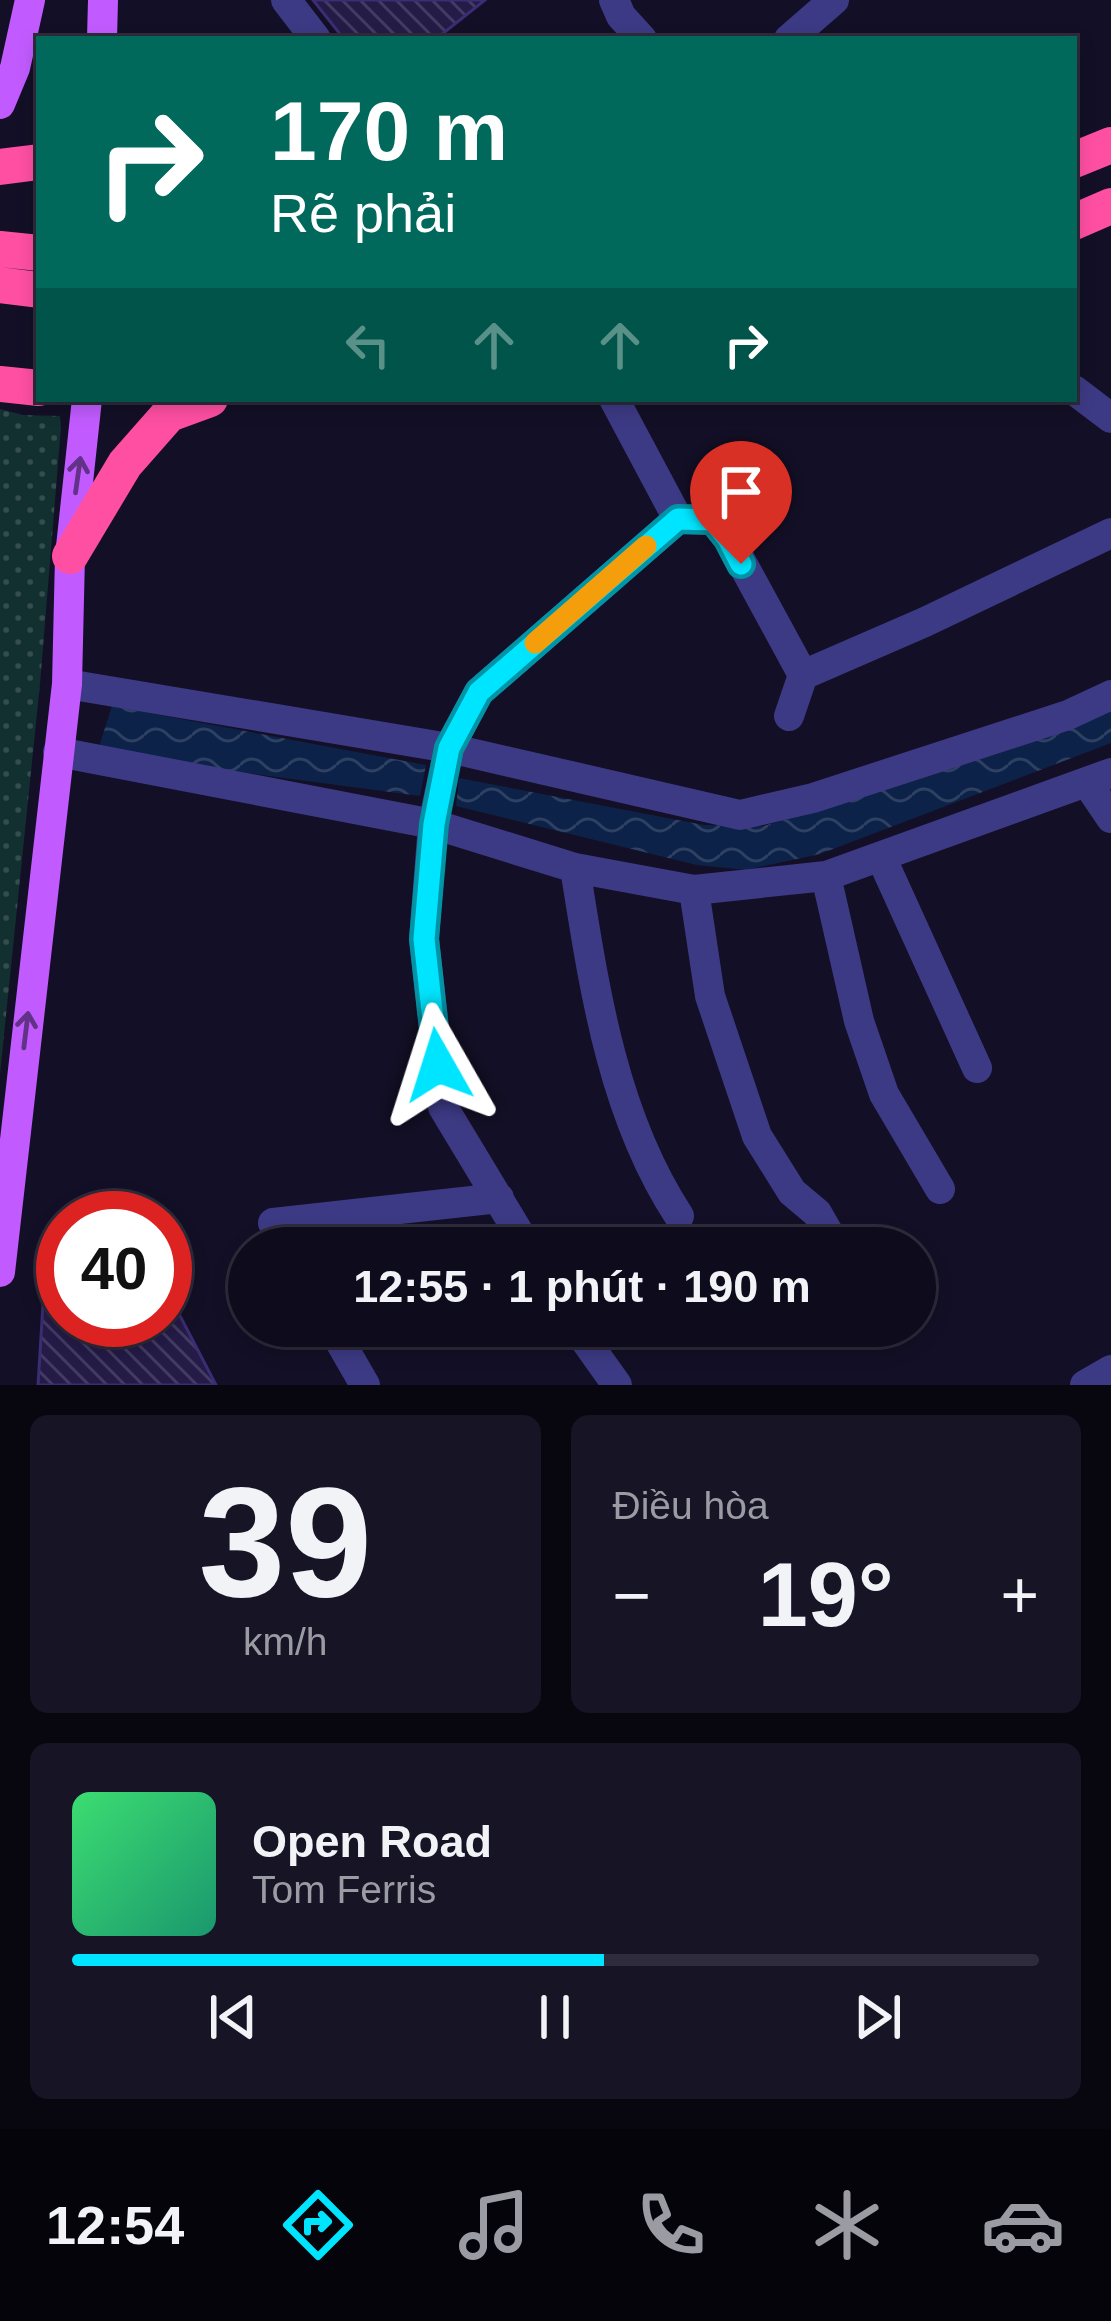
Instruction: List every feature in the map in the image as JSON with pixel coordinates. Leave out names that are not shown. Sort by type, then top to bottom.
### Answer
[{"type":"highway","points":[[1077,137],[1111,127]]},
{"type":"highway","points":[[1077,159],[1111,145]]},
{"type":"highway","points":[[0,167],[36,162]]},
{"type":"highway","points":[[1077,199],[1111,186]]},
{"type":"highway","points":[[1077,221],[1111,206]]},
{"type":"highway","points":[[0,249],[36,253]]},
{"type":"highway","points":[[0,285],[36,290]]},
{"type":"highway","points":[[0,384],[36,388]]},
{"type":"highway","points":[[70,556],[125,464],[169,414],[202,402]]},
{"type":"main road","points":[[30,0],[29,43],[36,56]]},
{"type":"main road","points":[[0,104],[15,68],[30,0]]},
{"type":"main road","points":[[99,36],[102,3]]},
{"type":"main road","points":[[0,1272],[67,684],[70,556],[87,402]]},
{"type":"street","points":[[286,0],[314,36]]},
{"type":"street","points":[[614,0],[639,36]]},
{"type":"street","points":[[792,36],[834,0]]},
{"type":"street","points":[[1077,393],[1111,418]]},
{"type":"street","points":[[616,402],[678,519]]},
{"type":"street","points":[[516,1227],[443,1107],[424,939],[434,824],[449,748],[479,692],[678,519],[713,520],[803,675]]},
{"type":"street","points":[[789,716],[803,675],[1111,533]]},
{"type":"street","points":[[67,684],[449,748],[740,814],[813,798],[1068,715],[1111,695]]},
{"type":"street","points":[[58,752],[434,824],[575,868],[694,890],[826,876],[1099,778],[1111,818]]},
{"type":"street","points":[[882,859],[977,1068]]},
{"type":"street","points":[[575,868],[590,968],[622,1100],[649,1165],[679,1216]]},
{"type":"street","points":[[826,876],[860,1021],[884,1094],[940,1189]]},
{"type":"street","points":[[694,890],[710,996],[757,1136],[792,1192],[818,1214],[825,1227]]},
{"type":"street","points":[[275,1227],[273,1223],[499,1198]]},
{"type":"street","points":[[343,1347],[364,1385]]},
{"type":"street","points":[[590,1347],[617,1385]]},
{"type":"street","points":[[1085,1385],[1111,1370]]},
{"type":"green space","points":[[0,409],[60,416],[61,427],[0,1074]]},
{"type":"water","points":[[1111,702],[1111,743],[820,854],[746,870],[697,865],[456,806],[459,778],[704,825],[763,826],[820,810]]},
{"type":"water","points":[[112,706],[426,765],[420,796],[97,753]]},
{"type":"building","points":[[313,0],[485,0],[440,36],[342,36]]},
{"type":"building","points":[[192,1339],[216,1385],[38,1385],[40,1347],[192,1347]]},
{"type":"slow traffic","points":[[535,643],[646,546]]},
{"type":"route","points":[[438,1065],[424,939],[434,824],[449,748],[479,692],[678,519],[713,520],[741,564]]}]
